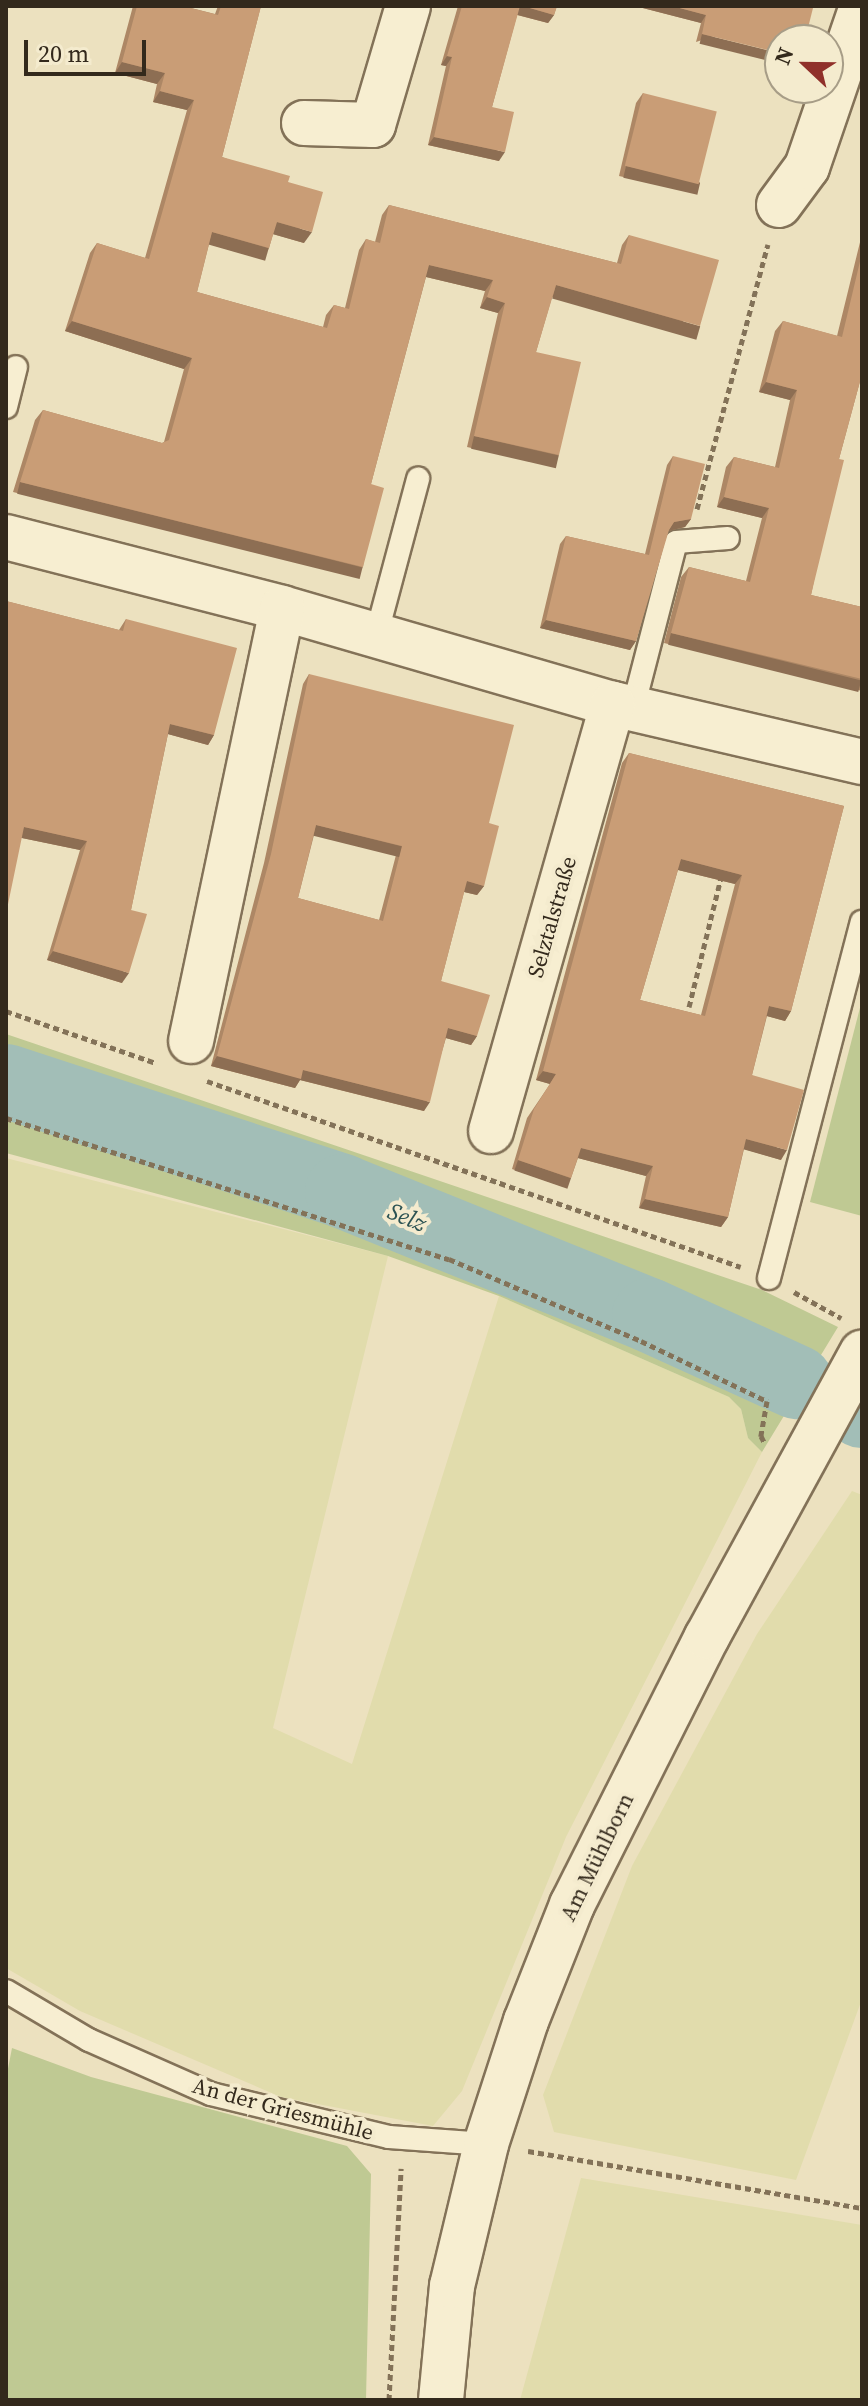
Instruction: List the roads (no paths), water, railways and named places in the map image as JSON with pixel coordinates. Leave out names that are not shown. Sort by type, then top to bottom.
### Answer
[{"type":"street","points":[[304,123],[373,125],[408,6]]},
{"type":"street","points":[[779,205],[807,167],[862,6]]},
{"type":"street","points":[[6,537],[282,608],[623,706],[862,762]]},
{"type":"street","points":[[187,1063],[282,608]]},
{"type":"street","name":"Selztalstraße","points":[[491,1131],[623,706]]},
{"type":"street","name":"Am Mühlborn","points":[[441,2400],[452,2286],[486,2144],[526,2021],[572,1905],[801,1466],[855,1338]]},
{"type":"lane","points":[[6,407],[16,367]]},
{"type":"lane","points":[[376,636],[418,479]]},
{"type":"lane","name":"Selztalstraße","points":[[623,706],[676,542],[728,538]]},
{"type":"lane","points":[[769,1278],[862,922]]},
{"type":"lane","name":"An der Griesmühle","points":[[6,1991],[89,2040],[211,2094],[403,2139],[486,2144]]},
{"type":"waterway","name":"Selz","points":[[6,1081],[342,1191],[649,1315],[796,1382]]}]
